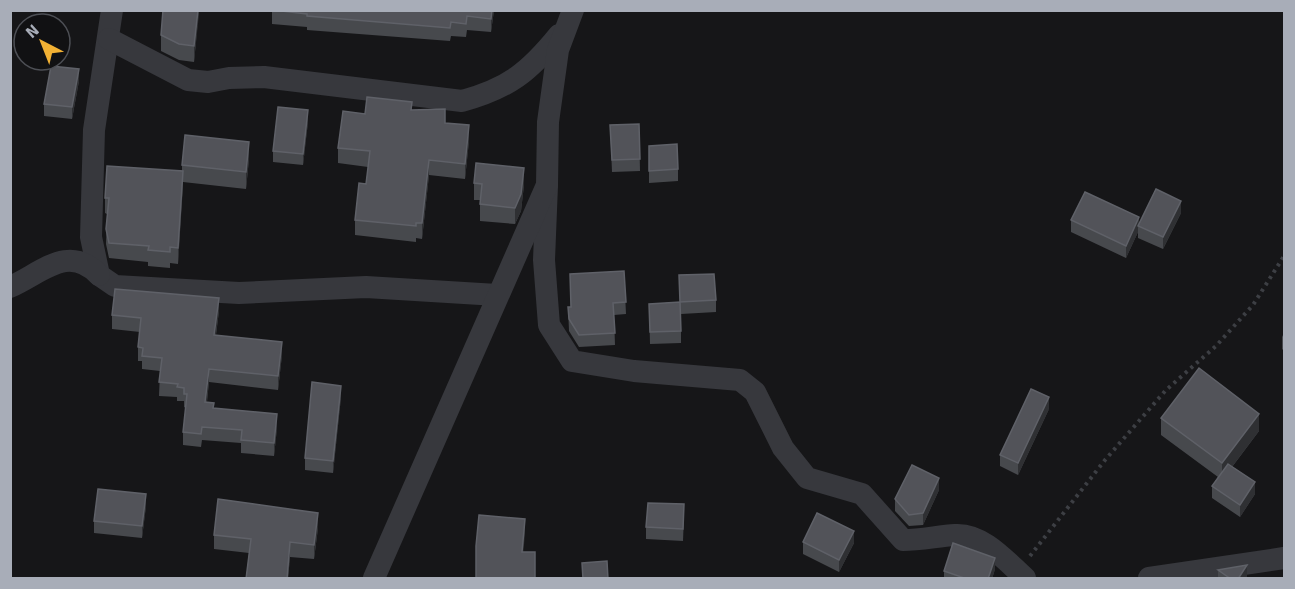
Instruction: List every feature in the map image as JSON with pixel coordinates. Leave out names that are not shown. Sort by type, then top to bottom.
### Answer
[{"type":"street","points":[[99,275],[91,237],[94,130],[112,10]]},
{"type":"street","points":[[109,39],[188,80],[208,82],[229,78],[264,77],[462,101],[494,92],[535,65],[570,17]]},
{"type":"street","points":[[570,17],[558,50],[548,122],[544,260],[549,324],[572,361],[634,371],[740,380],[755,392],[783,448],[807,478],[862,494],[903,540],[958,534],[989,545],[1021,574]]},
{"type":"street","points":[[374,579],[547,185]]},
{"type":"street","points":[[10,287],[51,264],[74,259],[93,268],[115,286],[239,293],[366,287],[497,295]]},
{"type":"street","points":[[1149,579],[1284,558]]},
{"type":"path","points":[[1021,574],[1105,460],[1166,390],[1216,346],[1253,305],[1284,256]]},
{"type":"building","points":[[163,10],[198,10],[194,46],[179,44],[161,35]]},
{"type":"building","points":[[273,10],[492,10],[491,19],[467,16],[466,24],[451,22],[450,28],[307,16],[307,14]]},
{"type":"building","points":[[72,68],[79,69],[72,107],[44,104],[50,72],[72,72]]},
{"type":"building","points":[[367,97],[412,102],[411,110],[445,109],[445,123],[469,125],[465,164],[429,160],[422,223],[416,223],[416,226],[355,220],[359,183],[366,184],[370,151],[338,148],[343,111],[365,114]]},
{"type":"building","points":[[278,107],[308,110],[303,154],[273,151]]},
{"type":"building","points":[[639,124],[640,159],[612,160],[610,125]]},
{"type":"building","points":[[185,135],[249,142],[246,172],[182,165]]},
{"type":"building","points":[[677,144],[678,169],[649,171],[649,146]]},
{"type":"building","points":[[476,163],[524,168],[521,194],[515,208],[480,204],[482,184],[474,183]]},
{"type":"building","points":[[107,166],[183,171],[178,248],[170,247],[170,252],[148,250],[149,246],[109,243],[106,229],[109,198],[105,198]]},
{"type":"building","points":[[1156,189],[1181,201],[1163,237],[1138,226]]},
{"type":"building","points":[[1085,192],[1139,217],[1126,246],[1071,220]]},
{"type":"building","points":[[624,271],[626,302],[613,303],[615,333],[579,335],[569,319],[570,274]]},
{"type":"building","points":[[714,274],[716,300],[680,302],[679,275]]},
{"type":"building","points":[[115,289],[219,298],[214,335],[282,342],[278,376],[209,369],[205,402],[214,403],[213,408],[277,414],[274,443],[241,440],[242,430],[202,427],[201,434],[183,432],[187,394],[184,394],[184,388],[177,387],[178,384],[159,382],[162,358],[142,356],[143,348],[138,347],[141,318],[112,315]]},
{"type":"building","points":[[680,302],[681,331],[650,332],[649,304]]},
{"type":"building","points":[[1199,368],[1259,414],[1222,463],[1161,418]]},
{"type":"building","points":[[312,382],[341,386],[333,461],[305,458]]},
{"type":"building","points":[[1031,389],[1049,397],[1018,463],[1000,455]]},
{"type":"building","points":[[1228,464],[1255,482],[1240,505],[1212,486]]},
{"type":"building","points":[[912,465],[939,478],[923,513],[909,515],[895,499]]},
{"type":"building","points":[[98,489],[146,494],[142,526],[94,521]]},
{"type":"building","points":[[218,499],[318,513],[314,545],[290,542],[287,579],[246,579],[251,539],[214,535]]},
{"type":"building","points":[[648,503],[684,504],[683,529],[646,527]]},
{"type":"building","points":[[817,513],[854,531],[839,560],[803,542]]},
{"type":"building","points":[[479,515],[525,519],[522,552],[535,552],[535,579],[476,579]]},
{"type":"building","points":[[953,543],[995,558],[988,579],[967,579],[944,571]]},
{"type":"building","points":[[607,561],[608,579],[583,579],[582,563]]},
{"type":"building","points":[[1247,565],[1238,579],[1231,579],[1218,570]]}]
